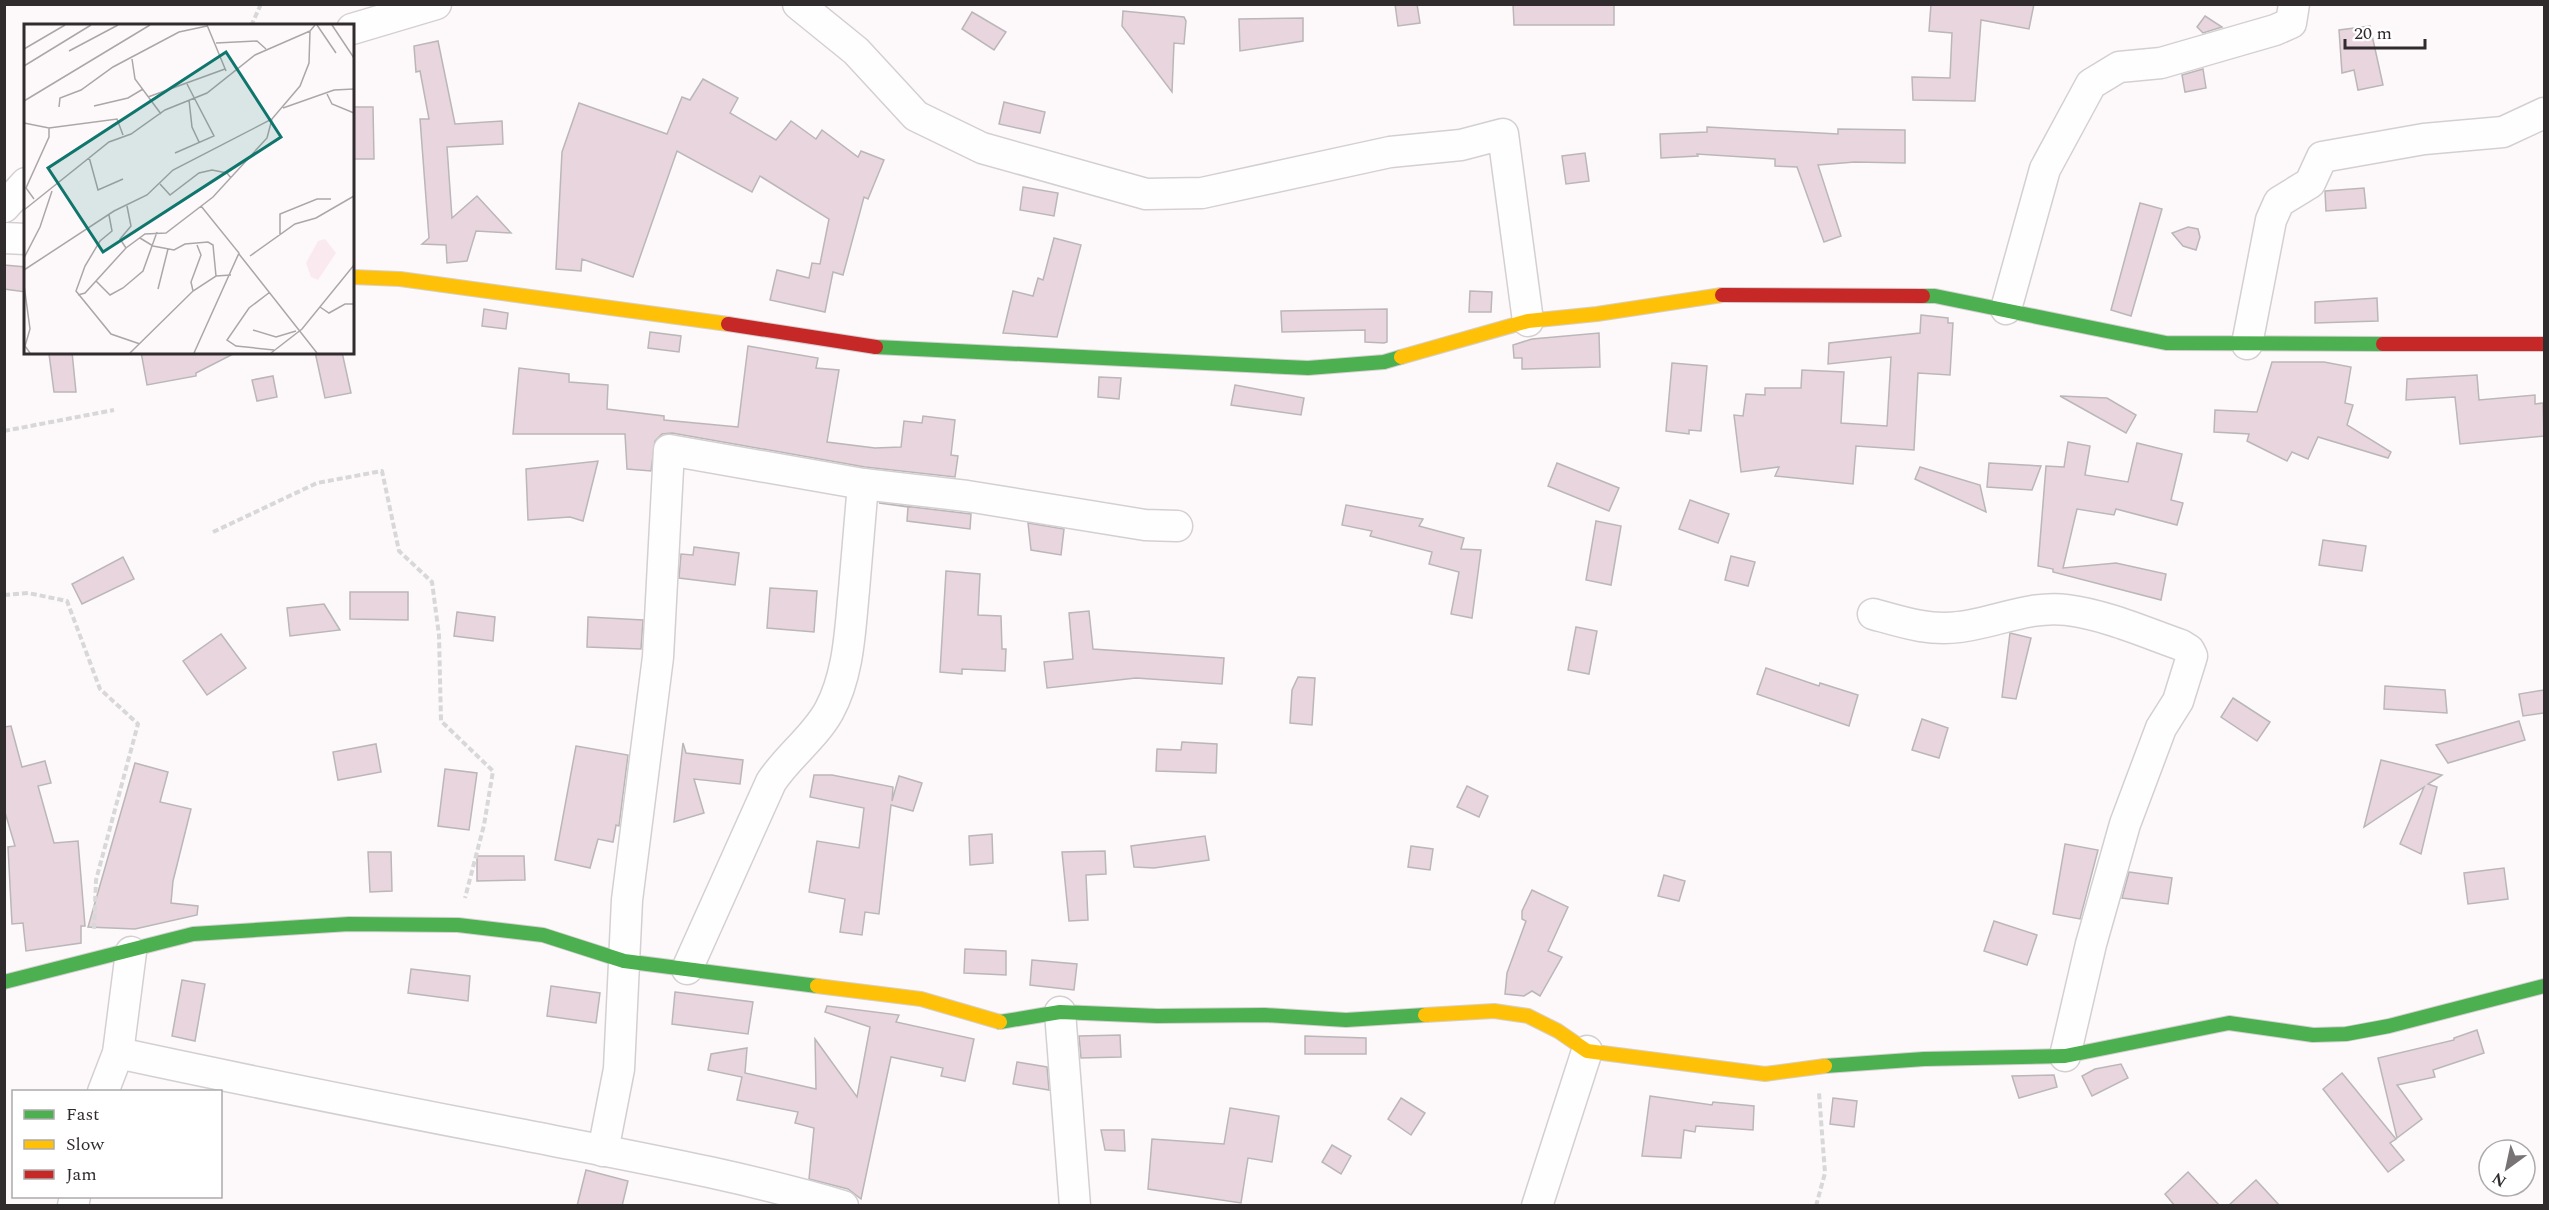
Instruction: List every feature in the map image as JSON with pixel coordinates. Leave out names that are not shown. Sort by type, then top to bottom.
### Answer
[{"type":"street","points":[[354,28],[436,4]]},
{"type":"street","points":[[798,4],[856,51],[916,116],[982,147],[1146,194],[1202,193],[1390,152],[1461,145],[1503,134],[1528,321]]},
{"type":"street","points":[[2006,309],[2044,169],[2091,84],[2119,67],[2161,63],[2275,30],[2291,23],[2294,4]]},
{"type":"street","points":[[2247,344],[2271,220],[2279,201],[2310,183],[2322,157],[2424,139],[2503,132],[2544,113]]},
{"type":"street","points":[[4,207],[24,185]]},
{"type":"street","points":[[4,238],[24,239]]},
{"type":"street","points":[[354,277],[400,279],[716,322],[866,347],[1308,368],[1384,362],[1528,321],[1598,314],[1729,294],[1935,296],[2166,343],[2544,344]]},
{"type":"street","points":[[603,1150],[619,1069],[627,900],[658,657],[669,450],[863,484],[967,496],[1145,525],[1177,525]]},
{"type":"street","points":[[687,969],[771,782],[781,766],[817,730],[830,709],[840,682],[848,649],[863,484]]},
{"type":"street","points":[[1873,614],[1922,628],[1959,627],[2037,611],[2066,610],[2112,621],[2181,645],[2192,656],[2178,700],[2161,728],[2125,824],[2091,944],[2065,1056]]},
{"type":"street","points":[[4,982],[94,958],[131,952],[194,934],[349,924],[458,925],[543,935],[624,961],[921,999],[997,1023],[1060,1012],[1157,1017],[1265,1015],[1346,1020],[1494,1011],[1528,1016],[1558,1031],[1587,1051],[1765,1074],[1818,1066],[1924,1059],[2065,1056],[2229,1023],[2313,1035],[2346,1034],[2389,1026],[2544,986]]},
{"type":"street","points":[[104,1090],[118,1053],[131,952]]},
{"type":"street","points":[[1060,1012],[1075,1206]]},
{"type":"street","points":[[1537,1206],[1587,1051]]},
{"type":"street","points":[[118,1053],[276,1087],[603,1150],[798,1192],[843,1206]]},
{"type":"path","points":[[252,24],[261,4]]},
{"type":"path","points":[[4,431],[114,410]]},
{"type":"path","points":[[213,532],[317,483],[382,471],[399,551],[432,582],[439,635],[441,721],[493,771],[484,825],[458,925]]},
{"type":"path","points":[[4,595],[28,592],[67,601],[100,689],[138,724],[96,880],[94,958]]},
{"type":"path","points":[[1816,1206],[1825,1173],[1818,1066]]},
{"type":"building","points":[[1395,4],[1417,4],[1420,23],[1398,26]]},
{"type":"building","points":[[1513,4],[1614,4],[1614,25],[1514,25]]},
{"type":"building","points":[[1931,4],[2034,4],[2029,29],[1981,20],[1975,101],[1913,100],[1912,77],[1950,78],[1952,33],[1929,31]]},
{"type":"building","points":[[1123,11],[1184,17],[1186,21],[1184,44],[1174,43],[1172,92],[1122,26]]},
{"type":"building","points":[[972,12],[1006,32],[994,50],[962,29]]},
{"type":"building","points":[[2205,16],[2222,27],[2203,33],[2197,27]]},
{"type":"building","points":[[1303,18],[1303,41],[1240,51],[1239,19]]},
{"type":"building","points":[[2370,26],[2383,85],[2358,90],[2354,70],[2342,73],[2339,30]]},
{"type":"building","points":[[438,41],[455,124],[502,121],[503,144],[447,147],[452,218],[477,196],[511,233],[476,231],[467,261],[447,263],[446,245],[422,244],[429,238],[420,119],[429,119],[420,71],[416,72],[414,46]]},
{"type":"building","points":[[2203,69],[2206,88],[2185,92],[2182,75]]},
{"type":"building","points":[[703,79],[738,98],[730,113],[776,140],[791,121],[816,139],[822,130],[858,157],[861,151],[884,160],[868,199],[864,197],[843,275],[833,272],[825,312],[770,300],[777,270],[809,278],[812,263],[820,264],[829,219],[760,176],[752,192],[677,151],[633,277],[582,259],[581,271],[556,269],[562,152],[579,103],[667,134],[682,97],[690,100]]},
{"type":"building","points":[[1004,102],[1045,112],[1040,133],[999,124]]},
{"type":"building","points":[[354,107],[373,107],[374,159],[354,159]]},
{"type":"building","points":[[1707,127],[1838,134],[1838,129],[1905,130],[1905,163],[1855,162],[1818,165],[1841,236],[1824,242],[1797,167],[1775,166],[1775,159],[1697,154],[1698,156],[1661,158],[1660,134],[1707,132]]},
{"type":"building","points":[[1585,153],[1589,181],[1566,184],[1562,156]]},
{"type":"building","points":[[1023,187],[1058,193],[1054,216],[1020,210]]},
{"type":"building","points":[[2364,188],[2366,208],[2326,211],[2325,191]]},
{"type":"building","points":[[2140,203],[2162,209],[2131,316],[2111,310]]},
{"type":"building","points":[[2188,227],[2198,229],[2200,237],[2196,250],[2183,246],[2172,233]]},
{"type":"building","points":[[1054,238],[1081,245],[1057,337],[1003,333],[1013,291],[1033,296],[1038,278],[1043,280]]},
{"type":"building","points":[[4,265],[24,267],[24,292],[4,289]]},
{"type":"building","points":[[1470,291],[1492,292],[1491,312],[1469,312]]},
{"type":"building","points":[[2377,298],[2378,321],[2315,323],[2315,302]]},
{"type":"building","points":[[484,309],[508,313],[506,329],[482,326]]},
{"type":"building","points":[[1387,309],[1387,342],[1384,343],[1365,342],[1365,330],[1282,332],[1281,311]]},
{"type":"building","points":[[1921,315],[1948,318],[1948,323],[1953,323],[1950,375],[1918,373],[1914,450],[1856,446],[1853,484],[1775,476],[1779,467],[1741,472],[1734,415],[1743,416],[1746,394],[1765,395],[1765,388],[1801,388],[1802,370],[1844,372],[1841,423],[1887,426],[1891,357],[1828,364],[1829,343],[1920,333]]},
{"type":"building","points":[[650,332],[681,336],[679,352],[648,348]]},
{"type":"building","points":[[1599,333],[1600,367],[1522,369],[1522,358],[1514,358],[1513,345],[1532,339]]},
{"type":"building","points":[[748,346],[818,358],[816,368],[839,370],[827,442],[875,448],[901,447],[904,421],[922,423],[923,416],[955,420],[951,455],[958,456],[955,477],[865,467],[672,433],[662,434],[655,441],[651,471],[627,469],[625,434],[513,434],[519,368],[569,374],[569,382],[608,385],[607,409],[664,416],[664,420],[738,427]]},
{"type":"building","points":[[49,354],[72,354],[76,392],[54,392]]},
{"type":"building","points":[[141,354],[233,354],[196,373],[196,376],[147,385]]},
{"type":"building","points":[[315,354],[342,354],[351,393],[325,398]]},
{"type":"building","points":[[2272,362],[2324,362],[2351,367],[2345,403],[2353,405],[2347,425],[2391,452],[2388,458],[2318,437],[2308,459],[2292,452],[2287,461],[2247,441],[2249,434],[2214,432],[2215,410],[2257,412]]},
{"type":"building","points":[[1672,363],[1707,366],[1701,431],[1689,430],[1689,434],[1666,431]]},
{"type":"building","points":[[2477,375],[2479,400],[2535,395],[2535,404],[2543,403],[2544,436],[2460,444],[2455,397],[2406,400],[2407,379]]},
{"type":"building","points":[[273,376],[277,397],[257,401],[252,380]]},
{"type":"building","points":[[1099,377],[1121,378],[1119,399],[1098,397]]},
{"type":"building","points":[[1235,385],[1304,398],[1301,415],[1231,405]]},
{"type":"building","points":[[2060,396],[2107,398],[2136,415],[2126,433]]},
{"type":"building","points":[[2068,442],[2090,446],[2085,475],[2128,482],[2137,443],[2182,454],[2171,500],[2183,503],[2177,525],[2116,509],[2114,515],[2077,509],[2063,568],[2116,563],[2166,574],[2161,600],[2038,566],[2046,466],[2064,467]]},
{"type":"building","points":[[598,461],[583,521],[570,517],[528,520],[526,469]]},
{"type":"building","points":[[1557,463],[1619,488],[1609,511],[1548,486]]},
{"type":"building","points":[[1989,463],[2041,466],[2032,490],[1987,487]]},
{"type":"building","points":[[1920,467],[1980,485],[1986,512],[1915,479]]},
{"type":"building","points":[[1690,500],[1729,514],[1718,543],[1679,529]]},
{"type":"building","points":[[879,503],[971,514],[970,529],[907,521],[908,507]]},
{"type":"building","points":[[1346,505],[1423,519],[1419,526],[1464,538],[1461,549],[1481,550],[1472,618],[1451,614],[1459,572],[1429,564],[1432,552],[1370,536],[1372,531],[1342,525]]},
{"type":"building","points":[[1596,521],[1621,526],[1611,585],[1586,580]]},
{"type":"building","points":[[1028,523],[1064,529],[1061,555],[1031,550]]},
{"type":"building","points":[[2323,540],[2366,546],[2362,571],[2319,565]]},
{"type":"building","points":[[694,547],[739,553],[735,585],[679,578],[681,554],[693,555]]},
{"type":"building","points":[[1731,556],[1755,562],[1748,586],[1725,580]]},
{"type":"building","points":[[123,557],[134,579],[82,604],[72,584]]},
{"type":"building","points":[[946,571],[980,574],[978,615],[1001,616],[1002,649],[1006,649],[1005,671],[962,669],[962,674],[940,672]]},
{"type":"building","points":[[770,588],[817,591],[814,632],[767,628]]},
{"type":"building","points":[[350,592],[408,592],[408,620],[350,619]]},
{"type":"building","points":[[324,604],[340,630],[290,636],[287,608]]},
{"type":"building","points":[[1089,611],[1093,649],[1224,658],[1222,684],[1136,678],[1047,688],[1044,662],[1073,659],[1069,613]]},
{"type":"building","points":[[457,612],[495,617],[493,641],[454,636]]},
{"type":"building","points":[[588,617],[643,620],[641,649],[587,647]]},
{"type":"building","points":[[1576,627],[1597,631],[1589,674],[1568,670]]},
{"type":"building","points":[[2010,633],[2031,638],[2016,699],[2002,697]]},
{"type":"building","points":[[221,634],[246,668],[207,695],[183,661]]},
{"type":"building","points":[[1766,668],[1819,686],[1820,683],[1858,695],[1849,726],[1757,694]]},
{"type":"building","points":[[1298,677],[1315,678],[1312,725],[1290,723],[1292,690]]},
{"type":"building","points":[[2385,686],[2445,690],[2447,713],[2384,709]]},
{"type":"building","points":[[2544,690],[2544,713],[2523,716],[2519,694]]},
{"type":"building","points":[[2233,698],[2270,722],[2257,741],[2221,717]]},
{"type":"building","points":[[1922,719],[1948,728],[1939,758],[1912,750]]},
{"type":"building","points":[[2519,721],[2525,740],[2448,763],[2436,745]]},
{"type":"building","points":[[11,726],[22,767],[45,761],[51,783],[38,786],[54,843],[78,841],[85,926],[81,926],[81,943],[26,951],[23,923],[12,924],[8,847],[15,846],[4,809],[4,727]]},
{"type":"building","points":[[1182,742],[1217,744],[1216,773],[1156,771],[1157,749],[1181,750]]},
{"type":"building","points":[[683,743],[686,753],[743,760],[740,784],[694,779],[704,813],[674,822]]},
{"type":"building","points":[[376,744],[381,772],[338,780],[333,752]]},
{"type":"building","points":[[576,746],[628,755],[619,826],[616,825],[613,842],[598,839],[590,868],[555,860]]},
{"type":"building","points":[[2381,760],[2442,775],[2428,784],[2437,787],[2421,854],[2400,844],[2424,787],[2364,827]]},
{"type":"building","points":[[135,763],[168,772],[160,802],[191,809],[173,881],[171,903],[198,906],[197,915],[135,929],[88,927]]},
{"type":"building","points":[[445,769],[477,773],[469,830],[438,826]]},
{"type":"building","points":[[814,775],[832,775],[893,787],[892,801],[899,776],[922,783],[913,811],[891,805],[879,914],[865,912],[862,935],[840,932],[845,899],[809,892],[817,841],[859,848],[864,808],[810,797]]},
{"type":"building","points":[[1467,786],[1488,796],[1479,817],[1457,807]]},
{"type":"building","points":[[992,834],[993,863],[970,865],[969,836]]},
{"type":"building","points":[[1205,836],[1209,860],[1154,868],[1134,867],[1131,846]]},
{"type":"building","points":[[2065,844],[2098,850],[2080,919],[2053,914]]},
{"type":"building","points":[[1411,846],[1433,849],[1430,870],[1408,867]]},
{"type":"building","points":[[1105,851],[1106,874],[1086,875],[1088,920],[1069,921],[1062,852]]},
{"type":"building","points":[[368,852],[391,852],[392,891],[370,892]]},
{"type":"building","points":[[477,856],[524,856],[525,880],[477,881]]},
{"type":"building","points":[[2504,868],[2508,899],[2468,904],[2464,873]]},
{"type":"building","points":[[2129,872],[2172,878],[2168,904],[2122,898]]},
{"type":"building","points":[[1664,875],[1685,881],[1679,901],[1658,896]]},
{"type":"building","points":[[1532,890],[1568,907],[1548,951],[1562,957],[1540,996],[1532,991],[1524,996],[1505,994],[1507,973],[1526,921],[1522,919],[1522,911]]},
{"type":"building","points":[[1994,921],[2037,935],[2027,965],[1984,951]]},
{"type":"building","points":[[965,949],[1006,951],[1006,975],[964,973]]},
{"type":"building","points":[[1032,960],[1077,964],[1074,990],[1030,985]]},
{"type":"building","points":[[411,969],[470,976],[468,1001],[408,993]]},
{"type":"building","points":[[182,980],[205,984],[195,1041],[172,1036]]},
{"type":"building","points":[[551,986],[600,993],[596,1023],[547,1016]]},
{"type":"building","points":[[675,992],[753,1002],[748,1034],[672,1024]]},
{"type":"building","points":[[827,1006],[899,1015],[896,1022],[974,1039],[965,1081],[941,1076],[943,1068],[891,1057],[861,1199],[848,1189],[809,1179],[814,1128],[795,1123],[798,1112],[737,1100],[742,1077],[708,1070],[711,1054],[747,1048],[745,1073],[816,1089],[815,1039],[857,1097],[870,1027],[825,1012]]},
{"type":"building","points":[[2477,1030],[2484,1053],[2433,1070],[2435,1077],[2397,1085],[2422,1119],[2397,1138],[2378,1058],[2454,1040],[2454,1038]]},
{"type":"building","points":[[1120,1035],[1121,1057],[1081,1058],[1079,1036]]},
{"type":"building","points":[[1305,1036],[1366,1038],[1366,1054],[1305,1054]]},
{"type":"building","points":[[1017,1062],[1047,1067],[1049,1090],[1013,1084]]},
{"type":"building","points":[[2121,1064],[2128,1078],[2092,1096],[2082,1076],[2095,1069]]},
{"type":"building","points":[[2342,1073],[2396,1139],[2390,1143],[2404,1160],[2388,1172],[2323,1089]]},
{"type":"building","points":[[2054,1075],[2057,1087],[2019,1098],[2012,1076]]},
{"type":"building","points":[[1650,1096],[1712,1105],[1713,1102],[1754,1106],[1753,1130],[1696,1126],[1695,1132],[1684,1130],[1681,1158],[1642,1156]]},
{"type":"building","points":[[1401,1098],[1425,1113],[1411,1135],[1388,1119]]},
{"type":"building","points":[[1833,1098],[1857,1101],[1854,1127],[1830,1124]]},
{"type":"building","points":[[1230,1108],[1279,1116],[1272,1162],[1248,1158],[1241,1203],[1148,1189],[1152,1139],[1224,1144]]},
{"type":"building","points":[[1101,1130],[1124,1130],[1125,1151],[1105,1150]]},
{"type":"building","points":[[1332,1145],[1351,1156],[1341,1174],[1322,1162]]},
{"type":"building","points":[[586,1170],[628,1181],[622,1206],[577,1206]]},
{"type":"building","points":[[2188,1172],[2220,1206],[2175,1206],[2165,1194]]},
{"type":"building","points":[[2256,1180],[2280,1206],[2228,1206]]},
{"type":"traffic: fast","points":[[1923,296],[1935,296],[2166,343],[2383,344]]},
{"type":"traffic: fast","points":[[876,347],[1308,368],[1384,362],[1401,357]]},
{"type":"traffic: fast","points":[[4,982],[193,934],[349,924],[458,925],[543,935],[624,961],[817,986]]},
{"type":"traffic: fast","points":[[1825,1066],[1924,1059],[2065,1056],[2229,1023],[2313,1035],[2346,1034],[2389,1026],[2544,986]]},
{"type":"traffic: fast","points":[[1000,1022],[1060,1012],[1157,1016],[1265,1015],[1346,1020],[1425,1015]]},
{"type":"traffic: slow","points":[[354,277],[400,279],[728,324]]},
{"type":"traffic: slow","points":[[1401,357],[1528,321],[1597,314],[1722,295]]},
{"type":"traffic: slow","points":[[817,986],[921,999],[1000,1022]]},
{"type":"traffic: slow","points":[[1425,1015],[1494,1011],[1528,1016],[1558,1031],[1587,1051],[1765,1074],[1825,1066]]},
{"type":"traffic: jam","points":[[1722,295],[1923,296]]},
{"type":"traffic: jam","points":[[728,324],[876,347]]},
{"type":"traffic: jam","points":[[2383,344],[2544,344]]}]
